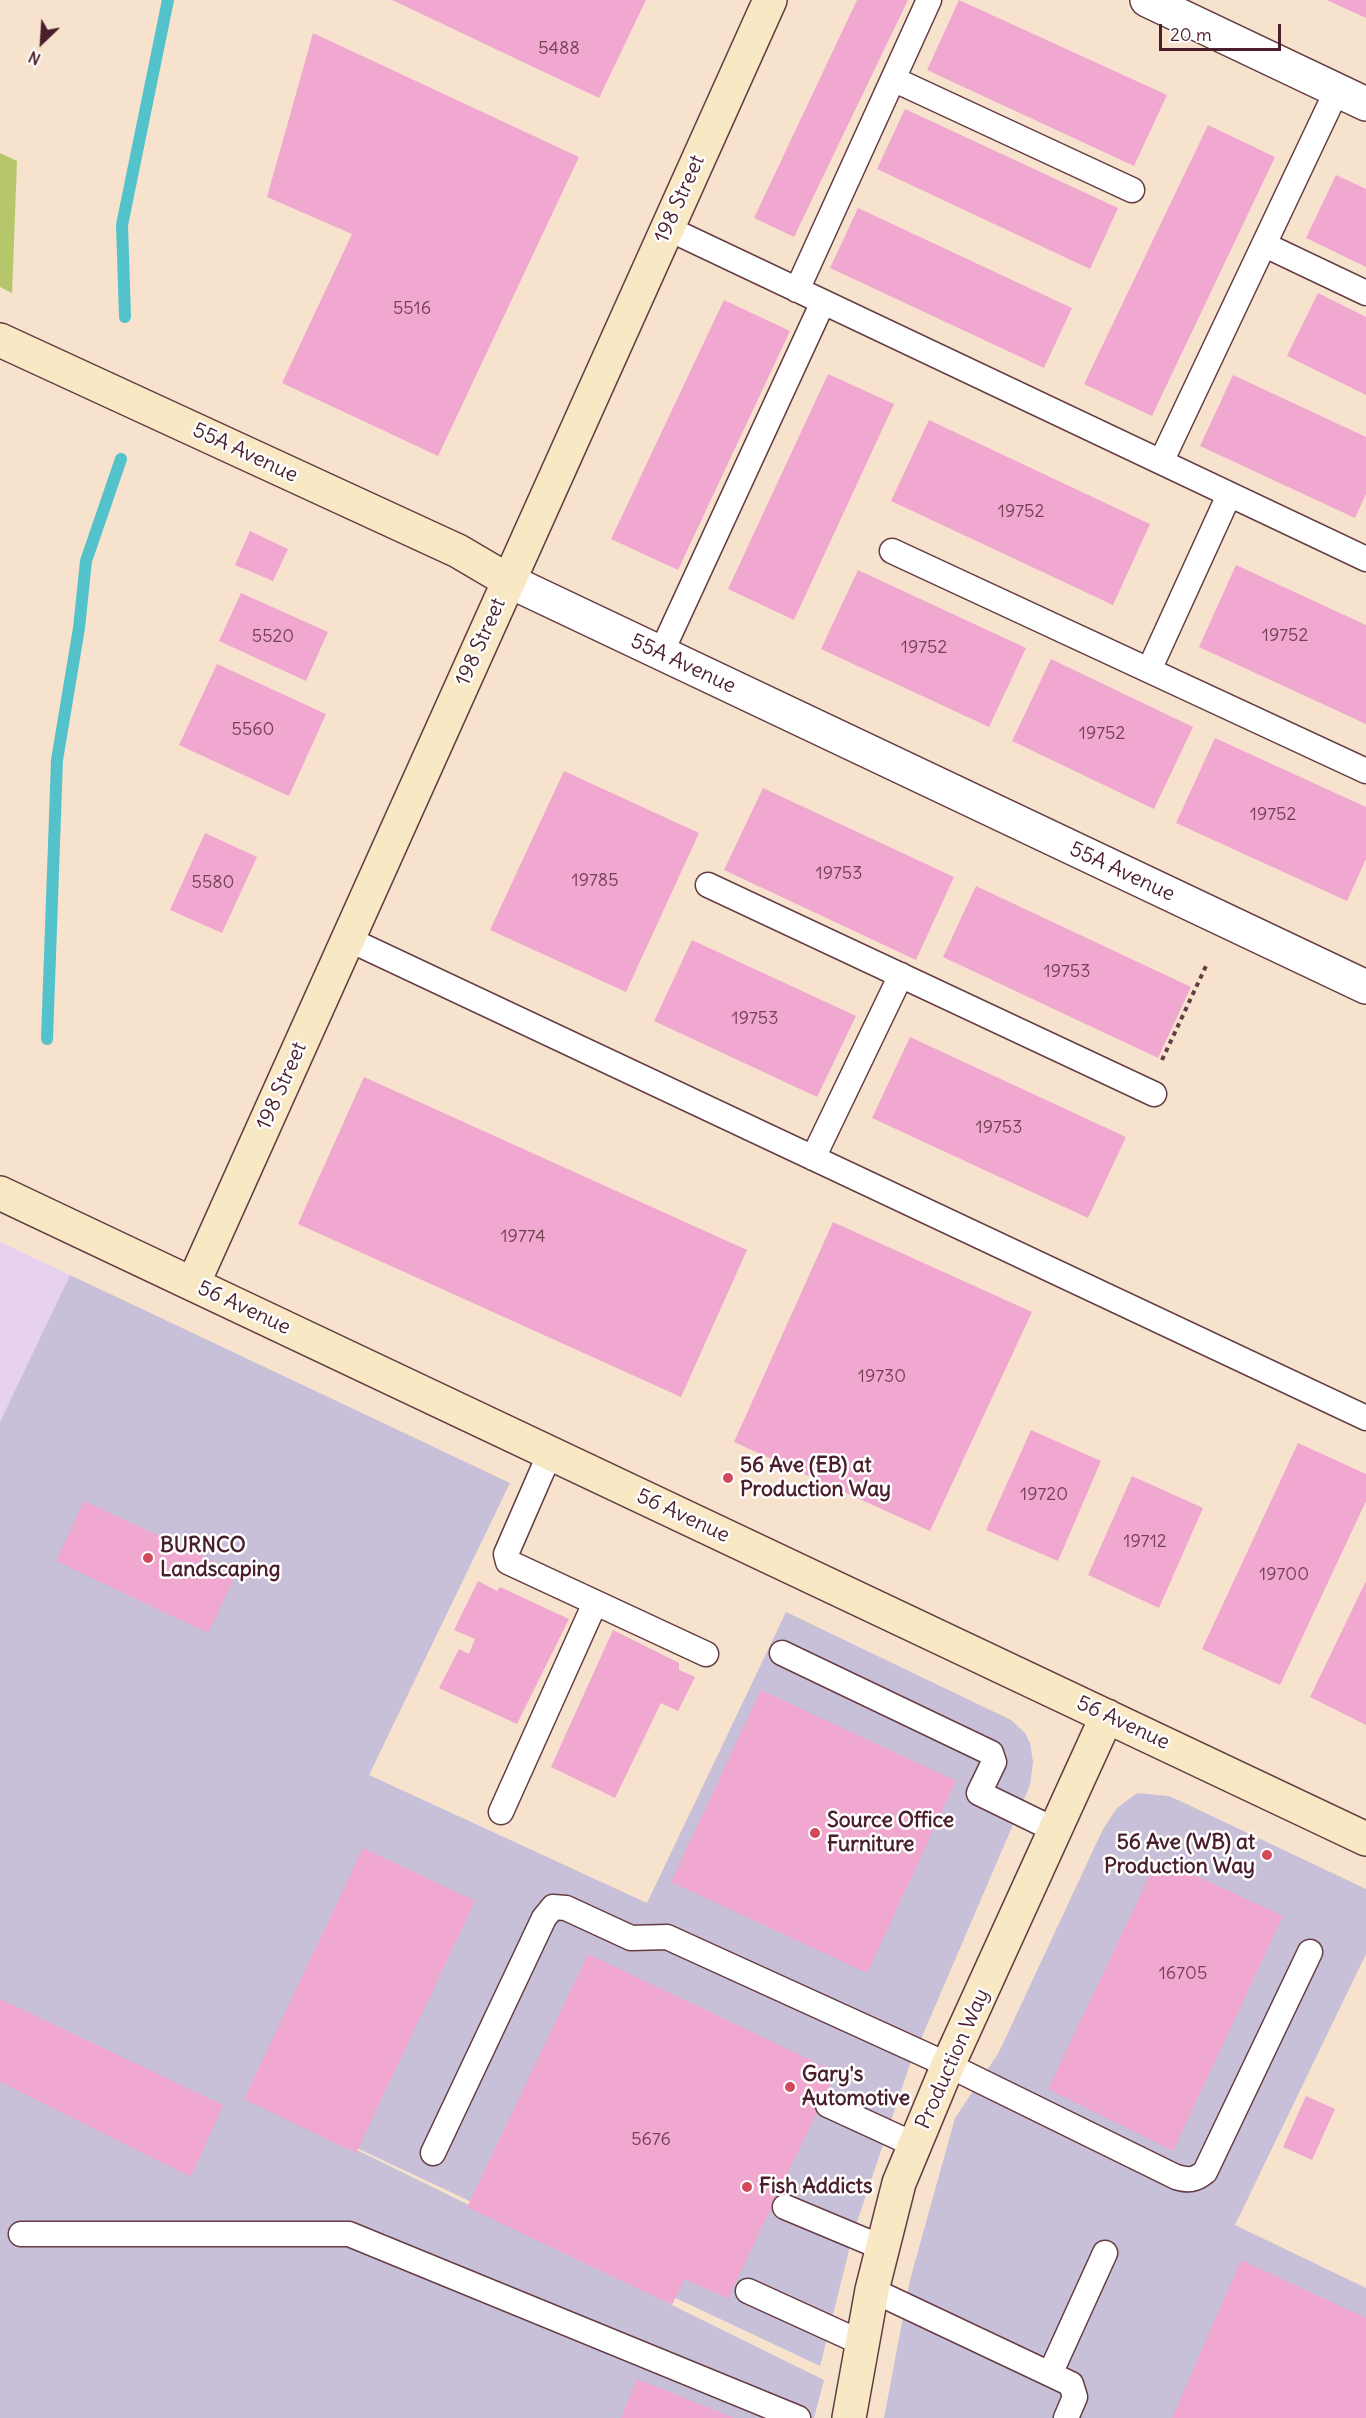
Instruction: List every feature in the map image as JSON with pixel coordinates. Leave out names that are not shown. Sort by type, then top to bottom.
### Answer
[{"type":"street","name":"198 Street","points":[[193,1284],[770,0]]},
{"type":"street","points":[[1147,0],[1352,97]]},
{"type":"street","name":"55A Avenue","points":[[0,340],[458,551],[509,581],[1366,987]]},
{"type":"street","name":"56 Avenue","points":[[0,1193],[1366,1839]]},
{"type":"street","name":"Production Way","points":[[849,2418],[872,2290],[899,2183],[948,2065],[1107,1716]]},
{"type":"lane","points":[[797,290],[929,0]]},
{"type":"lane","points":[[893,79],[1132,190]]},
{"type":"lane","points":[[1161,462],[1265,245],[1352,97]]},
{"type":"lane","points":[[667,228],[1366,559]]},
{"type":"lane","points":[[1265,245],[1366,293]]},
{"type":"lane","points":[[661,653],[823,302]]},
{"type":"lane","points":[[1149,670],[1230,495]]},
{"type":"lane","points":[[892,551],[1366,771]]},
{"type":"lane","points":[[708,885],[1151,1092]]},
{"type":"lane","points":[[348,939],[1366,1418]]},
{"type":"lane","points":[[813,1158],[901,975]]},
{"type":"lane","points":[[550,1453],[506,1554],[508,1562],[706,1654]]},
{"type":"lane","points":[[501,1812],[595,1603]]},
{"type":"lane","points":[[782,1653],[991,1753],[994,1762],[979,1793],[1055,1830]]},
{"type":"lane","points":[[433,2153],[544,1918],[553,1907],[566,1908],[631,1938],[667,1937],[948,2065],[1176,2178],[1187,2181],[1197,2179],[1205,2172],[1310,1952]]},
{"type":"lane","points":[[828,2105],[915,2145]]},
{"type":"lane","points":[[785,2207],[883,2248]]},
{"type":"lane","points":[[21,2234],[349,2234],[798,2418]]},
{"type":"lane","points":[[1050,2374],[1105,2253]]},
{"type":"lane","points":[[872,2290],[1071,2384],[1075,2397],[1066,2418]]},
{"type":"lane","points":[[748,2292],[862,2343]]},
{"type":"path","points":[[1151,1092],[1206,966]]},
{"type":"shaded area","points":[[0,1242],[70,1275],[0,1422]]},
{"type":"shaded area","points":[[70,1275],[510,1483],[369,1775],[647,1903],[786,1612],[1011,1720],[1025,1733],[1030,1743],[1033,1762],[1030,1785],[909,2067],[853,2234],[820,2366],[274,2109],[824,2380],[814,2418],[0,2418],[0,1422]]},
{"type":"shaded area","points":[[1137,1793],[1168,1796],[1178,1800],[1366,1889],[1366,1954],[1235,2225],[1366,2288],[1366,2418],[884,2418],[910,2280],[955,2118],[999,2052],[1103,1829],[1117,1808]]},
{"type":"green space","points":[[0,153],[17,161],[12,293],[0,287]]},
{"type":"building","points":[[392,0],[646,0],[599,98]]},
{"type":"building","points":[[857,0],[908,0],[794,237],[754,218]]},
{"type":"building","points":[[959,0],[1167,95],[1134,166],[927,70]]},
{"type":"building","points":[[1327,0],[1366,0],[1366,18]]},
{"type":"building","points":[[313,33],[579,157],[438,456],[282,383],[352,234],[267,197]]},
{"type":"building","points":[[905,109],[1118,208],[1090,269],[877,169]]},
{"type":"building","points":[[1208,125],[1275,157],[1152,416],[1084,384]]},
{"type":"building","points":[[1336,175],[1366,189],[1366,267],[1306,238]]},
{"type":"building","points":[[858,208],[1072,308],[1044,368],[830,268]]},
{"type":"building","points":[[1318,293],[1366,317],[1366,395],[1287,356]]},
{"type":"building","points":[[724,300],[790,331],[678,570],[611,539]]},
{"type":"building","points":[[828,374],[894,404],[794,620],[728,589]]},
{"type":"building","points":[[1233,375],[1366,437],[1366,494],[1355,518],[1200,446]]},
{"type":"building","points":[[929,420],[1150,524],[1113,605],[891,501]]},
{"type":"building","points":[[250,531],[288,549],[273,581],[235,565]]},
{"type":"building","points":[[1236,565],[1366,625],[1366,724],[1199,647]]},
{"type":"building","points":[[858,570],[1026,648],[989,727],[821,649]]},
{"type":"building","points":[[241,593],[328,632],[306,681],[219,641]]},
{"type":"building","points":[[1051,659],[1193,727],[1154,809],[1012,741]]},
{"type":"building","points":[[217,664],[326,714],[289,796],[179,745]]},
{"type":"building","points":[[1215,738],[1366,807],[1366,859],[1347,901],[1176,823]]},
{"type":"building","points":[[564,771],[699,833],[626,992],[490,930]]},
{"type":"building","points":[[763,788],[954,877],[916,960],[724,870]]},
{"type":"building","points":[[205,833],[257,857],[222,933],[170,910]]},
{"type":"building","points":[[976,886],[1191,987],[1158,1058],[943,957]]},
{"type":"building","points":[[692,940],[856,1016],[817,1097],[654,1021]]},
{"type":"building","points":[[910,1037],[1126,1137],[1088,1218],[872,1118]]},
{"type":"building","points":[[364,1077],[747,1250],[681,1397],[298,1224]]},
{"type":"building","points":[[833,1222],[1032,1312],[930,1531],[734,1442]]},
{"type":"building","points":[[1031,1430],[1101,1461],[1058,1561],[986,1530]]},
{"type":"building","points":[[1298,1443],[1366,1474],[1366,1501],[1280,1685],[1202,1649]]},
{"type":"building","points":[[1132,1476],[1203,1508],[1159,1608],[1088,1575]]},
{"type":"building","points":[[84,1501],[237,1572],[208,1633],[56,1561]]},
{"type":"building","points":[[478,1581],[497,1591],[500,1587],[569,1619],[517,1724],[439,1688],[459,1649],[469,1654],[475,1639],[454,1630]]},
{"type":"building","points":[[1366,1581],[1366,1725],[1310,1697]]},
{"type":"building","points":[[613,1630],[679,1663],[679,1670],[695,1677],[678,1711],[661,1703],[615,1798],[551,1767]]},
{"type":"building","points":[[761,1690],[956,1781],[867,1973],[671,1882]]},
{"type":"building","points":[[363,1848],[475,1901],[356,2153],[244,2099]]},
{"type":"building","points":[[1158,1858],[1283,1916],[1173,2151],[1048,2089]]},
{"type":"building","points":[[588,1954],[836,2072],[728,2298],[684,2279],[672,2305],[467,2207]]},
{"type":"building","points":[[0,1999],[223,2105],[191,2177],[0,2082]]},
{"type":"building","points":[[1306,2096],[1335,2109],[1312,2160],[1283,2147]]},
{"type":"building","points":[[1241,2260],[1366,2318],[1366,2418],[1172,2418]]},
{"type":"building","points":[[637,2379],[734,2418],[621,2418]]},
{"type":"waterway","points":[[125,317],[122,225],[168,0]]},
{"type":"waterway","points":[[47,1039],[57,760],[79,628],[86,561],[121,459]]},
{"type":"place","name":"56 Ave (EB) at Production Way","points":[[728,1478]]},
{"type":"place","name":"BURNCO Landscaping","points":[[148,1558]]},
{"type":"place","name":"Source Office Furniture","points":[[815,1833]]},
{"type":"place","name":"56 Ave (WB) at Production Way","points":[[1267,1855]]},
{"type":"place","name":"Gary's Automotive","points":[[790,2087]]},
{"type":"place","name":"Fish Addicts","points":[[747,2187]]}]
